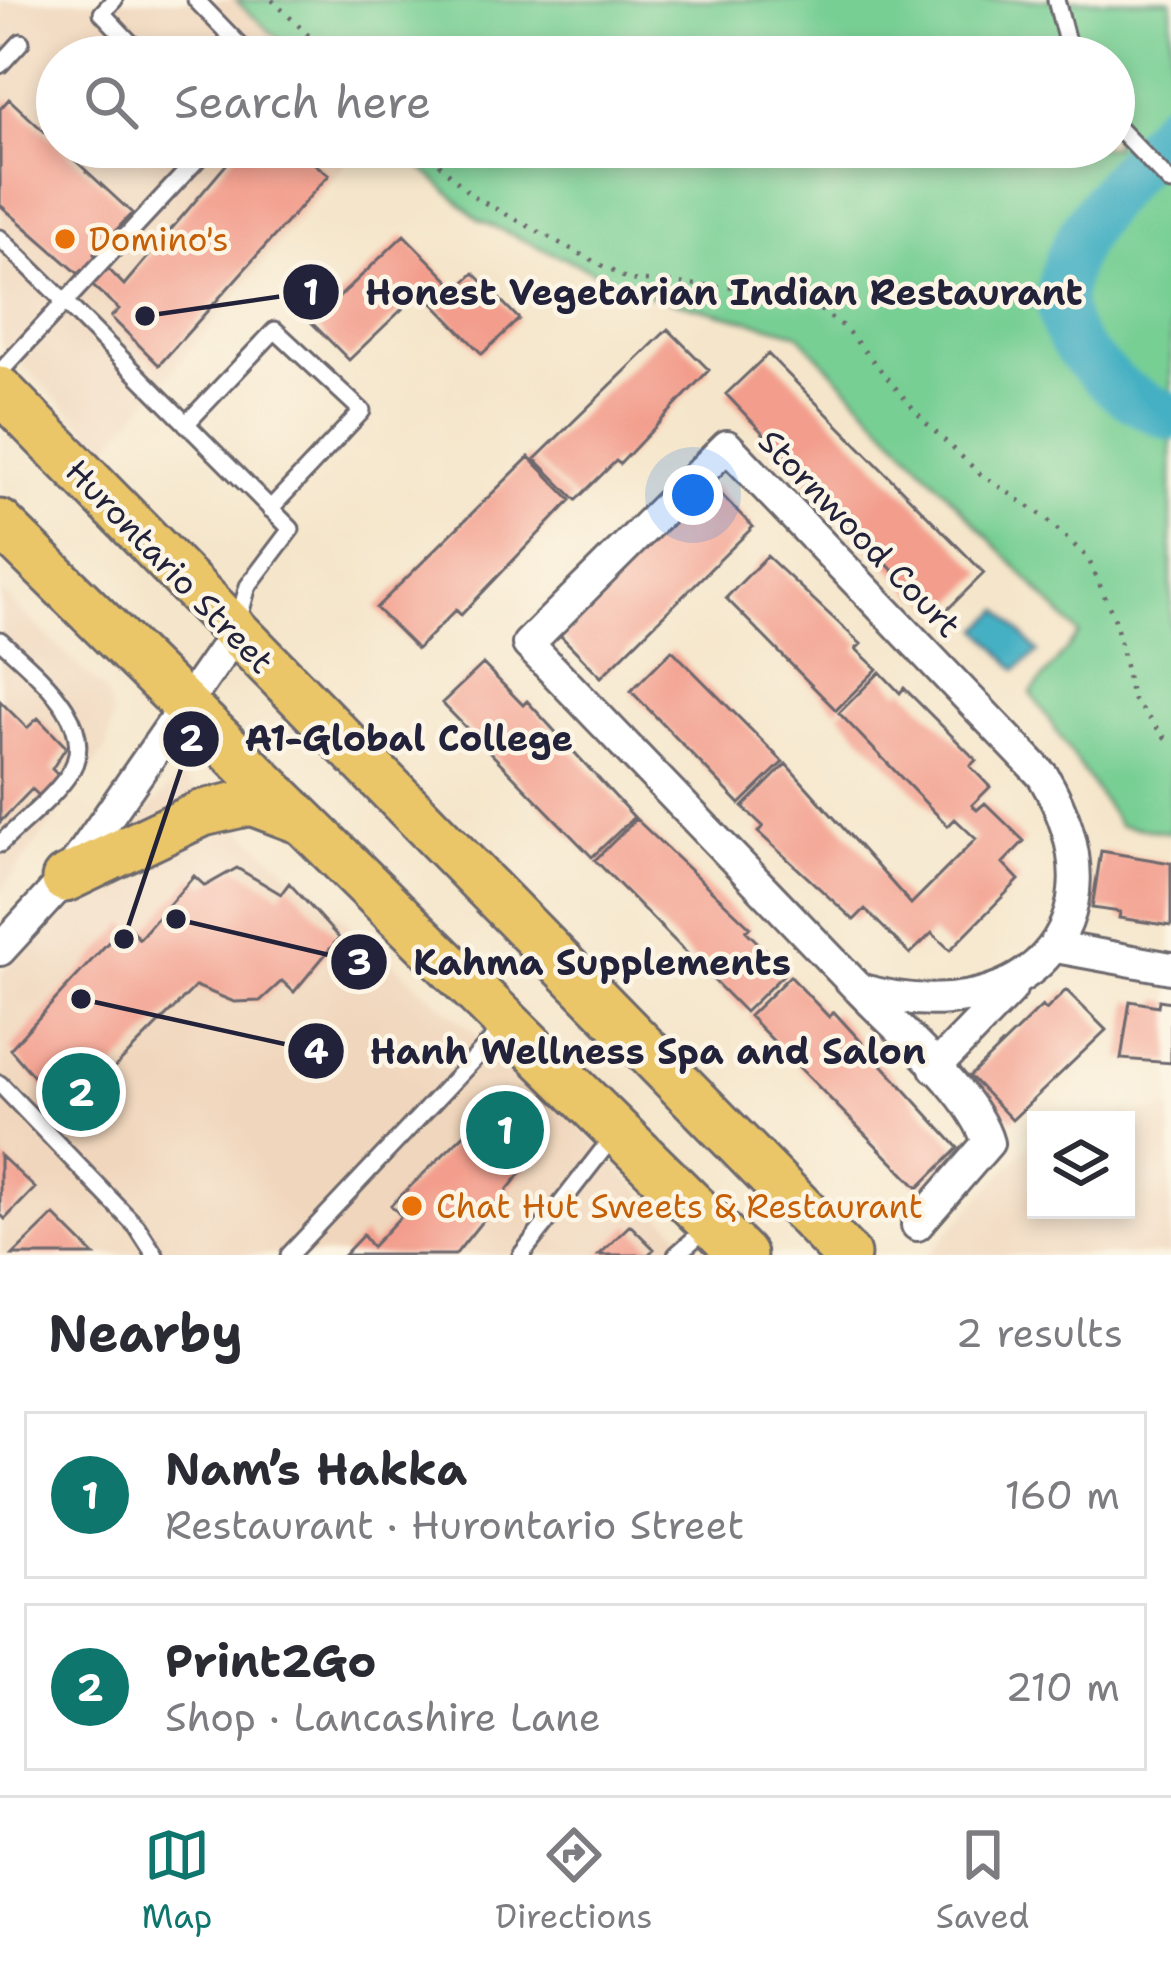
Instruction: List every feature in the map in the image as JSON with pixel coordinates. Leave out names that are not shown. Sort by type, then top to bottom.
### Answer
[{"type":"main road","name":"Hurontario Street","points":[[0,390],[847,1255]]},
{"type":"main road","points":[[0,523],[727,1239]]},
{"type":"main road","points":[[65,879],[203,812],[251,802],[302,821]]},
{"type":"street","name":"Stornwood Court","points":[[917,1225],[988,1143],[983,1126],[934,1068],[528,644],[727,446],[1043,776],[1067,817],[1073,851],[1073,880],[1055,947]]},
{"type":"street","points":[[0,950],[65,879],[189,707],[234,634]]},
{"type":"street","points":[[934,1068],[1055,947],[1171,968]]},
{"type":"street","points":[[859,989],[925,1002],[962,1001],[1000,992],[1028,972]]},
{"type":"lane","points":[[114,0],[101,13],[123,36]]},
{"type":"lane","points":[[196,0],[231,36]]},
{"type":"lane","points":[[1056,0],[1065,36]]},
{"type":"lane","points":[[0,65],[21,42]]},
{"type":"lane","points":[[1135,146],[1171,183]]},
{"type":"lane","points":[[0,371],[189,168]]},
{"type":"lane","points":[[0,238],[291,529],[248,586],[234,634]]},
{"type":"lane","points":[[186,424],[275,330],[362,411],[271,508]]},
{"type":"lane","points":[[0,640],[66,701],[77,757],[67,777],[0,844]]},
{"type":"lane","points":[[289,1255],[508,1024]]},
{"type":"lane","points":[[0,1084],[137,1227],[154,1255]]},
{"type":"lane","points":[[521,1255],[616,1131]]},
{"type":"lane","points":[[676,1255],[727,1239]]},
{"type":"path","points":[[272,0],[309,36]]},
{"type":"path","points":[[443,168],[472,196],[629,280],[743,288],[805,299],[844,328],[925,422],[979,473],[1043,516],[1088,558],[1115,620],[1132,698],[1171,745]]},
{"type":"shaded area","points":[[0,0],[235,0],[275,36],[36,36],[36,168],[342,168],[107,449],[0,342]]},
{"type":"shaded area","points":[[0,591],[106,692],[113,716],[107,748],[0,892]]},
{"type":"shaded area","points":[[180,776],[582,1128],[699,1255],[0,1255],[0,975]]},
{"type":"shaded area","points":[[1171,1110],[1171,1255],[927,1255],[1027,1147],[1027,1219],[1135,1219],[1135,1113]]},
{"type":"green space","points":[[235,0],[1171,0],[1171,833],[1119,825],[1031,693],[1079,634],[797,333],[644,294],[479,220],[422,168],[1135,168],[1135,36],[275,36]]},
{"type":"water","points":[[1001,610],[1038,652],[1016,670],[980,629]]},
{"type":"building","points":[[9,99],[36,124],[36,168],[83,168],[132,213],[94,254],[124,285],[223,168],[320,168],[329,175],[159,365],[111,317],[119,309],[0,205],[0,109]]},
{"type":"building","points":[[404,235],[457,289],[474,273],[519,319],[482,354],[421,291],[349,360],[312,323]]},
{"type":"building","points":[[668,329],[709,370],[620,464],[616,461],[576,500],[535,459]]},
{"type":"building","points":[[768,354],[984,573],[943,614],[923,594],[919,598],[726,394]]},
{"type":"building","points":[[529,457],[571,500],[461,615],[456,610],[417,649],[376,608]]},
{"type":"building","points":[[712,485],[753,527],[601,677],[560,635],[668,522],[671,526]]},
{"type":"building","points":[[767,556],[861,644],[856,649],[877,669],[836,710],[726,598]]},
{"type":"building","points":[[672,650],[783,762],[740,804],[631,691]]},
{"type":"building","points":[[483,664],[523,705],[527,701],[634,817],[592,857],[442,703]]},
{"type":"building","points":[[880,672],[900,693],[904,688],[976,760],[970,766],[990,787],[972,805],[977,810],[985,803],[1024,841],[1003,863],[1019,880],[950,950],[932,933],[910,954],[865,909],[854,920],[758,832],[763,826],[743,807],[786,764],[911,904],[976,839],[955,819],[948,826],[839,713]]},
{"type":"building","points":[[0,701],[27,728],[38,718],[66,747],[52,769],[68,785],[49,805],[32,789],[0,822]]},
{"type":"building","points":[[636,819],[750,927],[746,931],[787,971],[745,1012],[595,860]]},
{"type":"building","points":[[1101,851],[1171,863],[1171,926],[1119,918],[1120,912],[1092,908]]},
{"type":"building","points":[[237,868],[281,894],[289,883],[339,938],[294,992],[282,981],[260,1001],[234,1002],[196,986],[67,1115],[10,1049],[126,923],[139,939],[194,876],[205,886]]},
{"type":"building","points":[[790,976],[829,1017],[834,1012],[958,1148],[918,1188],[749,1016]]},
{"type":"building","points":[[1066,990],[1106,1030],[1012,1120],[970,1076],[1042,1006],[1046,1010]]},
{"type":"building","points":[[1159,1000],[1171,1002],[1171,1063],[1121,1059],[1130,1001],[1158,1006]]},
{"type":"building","points":[[501,1099],[544,1144],[455,1255],[344,1255],[363,1235],[372,1247],[401,1216],[391,1205]]},
{"type":"building","points":[[0,1155],[35,1188],[5,1219],[0,1214]]},
{"type":"building","points":[[54,1215],[94,1255],[13,1255]]},
{"type":"building","points":[[630,1225],[654,1249],[648,1255],[599,1255]]},
{"type":"waterway","points":[[1135,165],[1171,125]]},
{"type":"waterway","points":[[1132,168],[1081,236],[1066,267],[1061,299],[1067,330],[1088,360],[1126,394],[1171,416]]},
{"type":"place","name":"Domino's","points":[[65,239]]},
{"type":"place","name":"Honest Vegetarian Indian Restaurant","points":[[145,316]]},
{"type":"place","name":"Kahma Supplements","points":[[176,919]]},
{"type":"place","name":"A1-Global College","points":[[124,939]]},
{"type":"place","name":"Hanh Wellness Spa and Salon","points":[[81,999]]},
{"type":"place","name":"Print2Go","points":[[81,1092]]},
{"type":"place","name":"Nam’s Hakka","points":[[505,1130]]},
{"type":"place","name":"Chat Hut Sweets & Restaurant","points":[[412,1206]]}]
